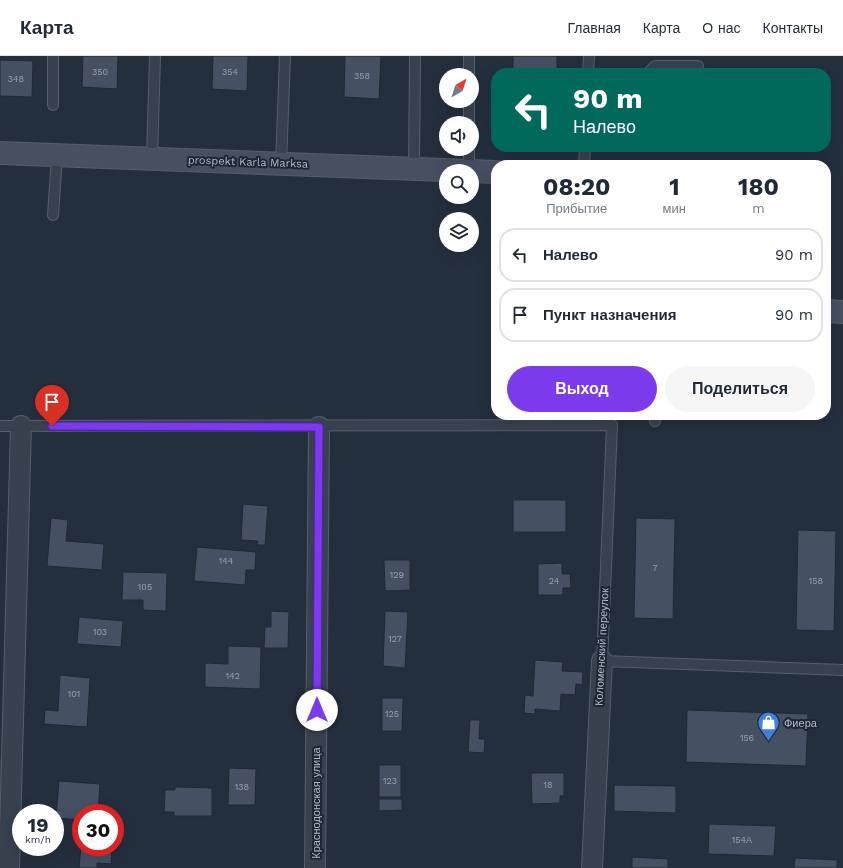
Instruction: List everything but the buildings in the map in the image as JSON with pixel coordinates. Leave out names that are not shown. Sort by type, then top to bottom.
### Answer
[{"type":"street","name":"prospekt Karla Marksa","points":[[0,153],[439,169]]},
{"type":"street","name":"prospekt Karla Marksa","points":[[479,171],[491,172]]},
{"type":"street","points":[[831,311],[843,312]]},
{"type":"street","points":[[9,868],[20,426]]},
{"type":"street","name":"Краснодонская улица","points":[[315,868],[319,427]]},
{"type":"street","name":"Коломенский переулок","points":[[592,868],[602,661]]},
{"type":"lane","points":[[53,56],[53,105]]},
{"type":"lane","points":[[152,158],[155,56]]},
{"type":"lane","points":[[281,164],[285,56]]},
{"type":"lane","points":[[414,168],[416,56]]},
{"type":"lane","points":[[469,68],[470,56]]},
{"type":"lane","points":[[588,68],[589,56]]},
{"type":"lane","points":[[653,68],[655,66],[698,66]]},
{"type":"lane","points":[[53,215],[57,156]]},
{"type":"lane","points":[[0,426],[319,427]]},
{"type":"lane","name":"Коломенский переулок","points":[[319,427],[612,426],[602,661]]},
{"type":"lane","points":[[602,661],[843,670]]},
{"type":"place","name":"Фиера","points":[[769,742]]},
{"type":"route","points":[[52,426],[319,427],[317,710]]}]
